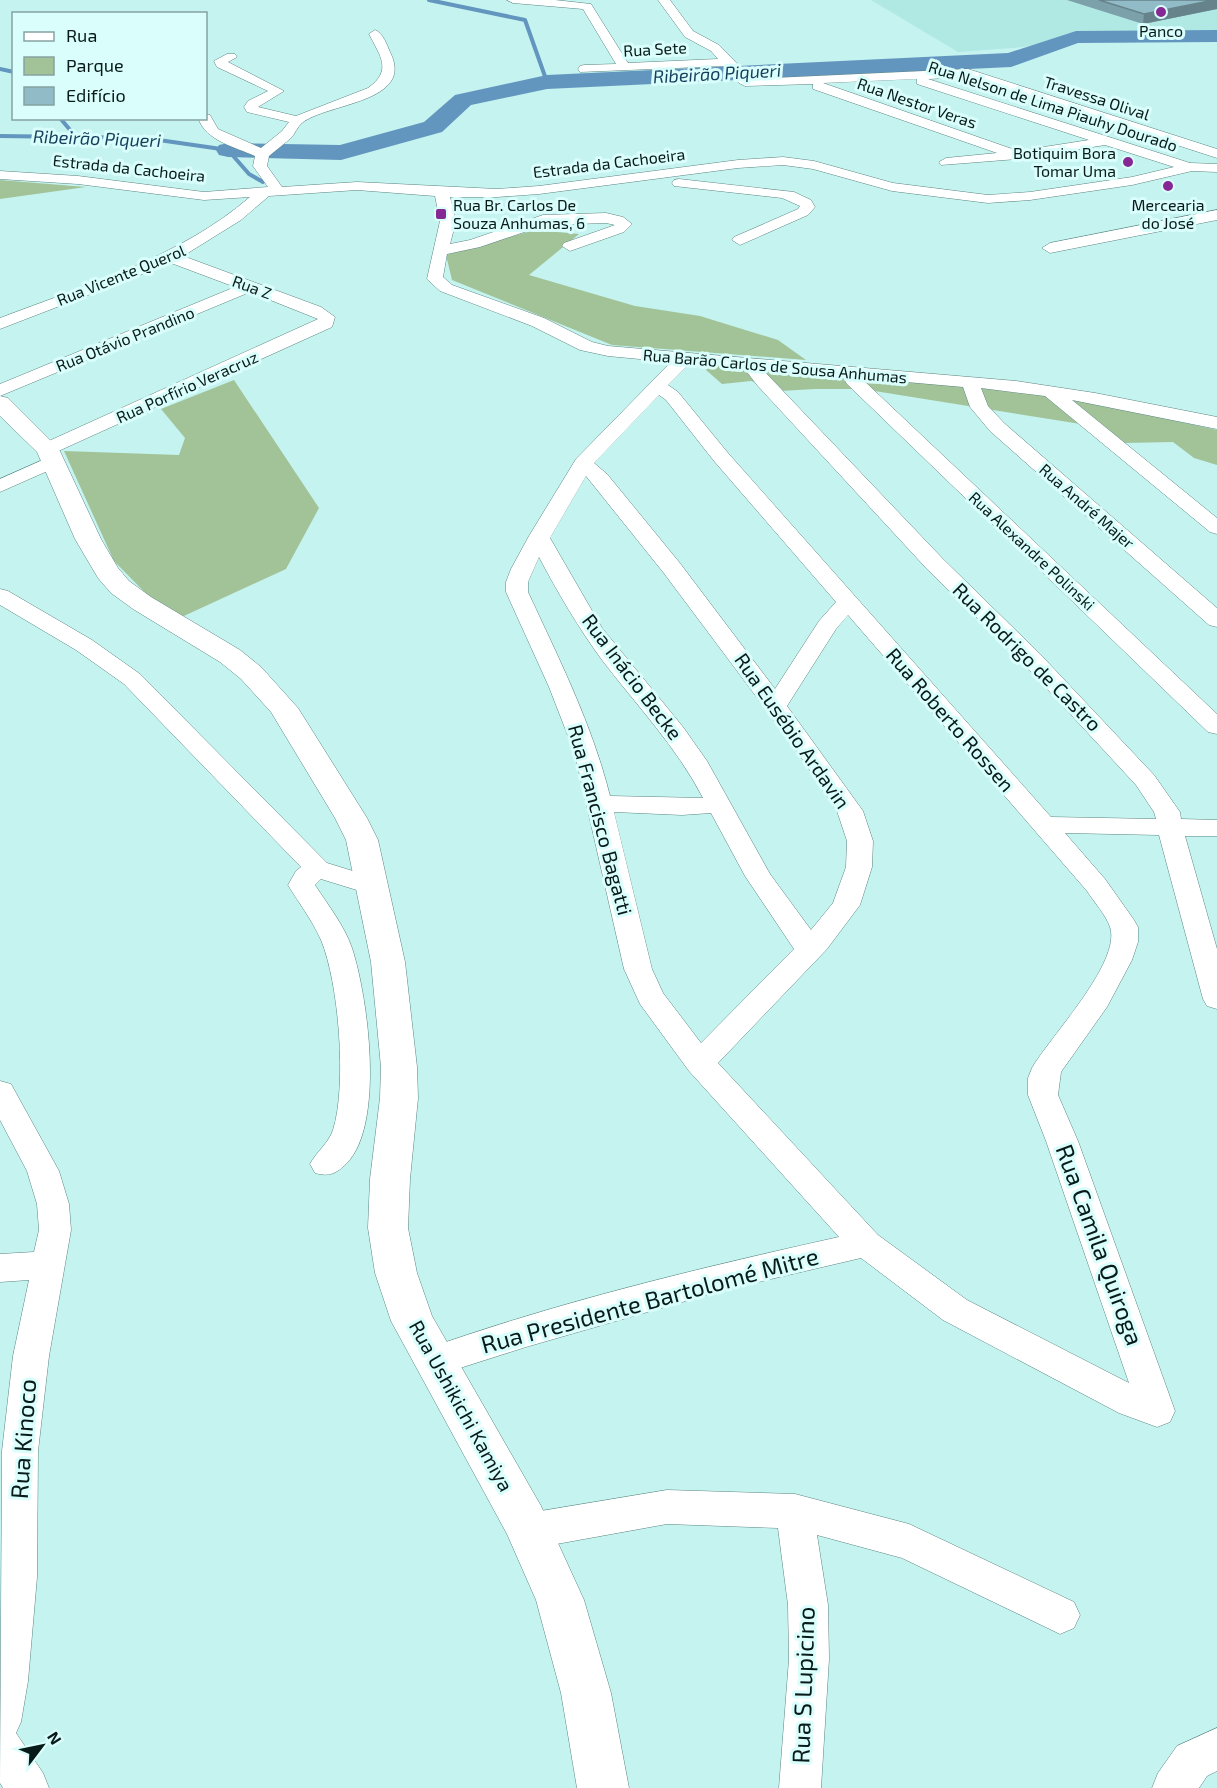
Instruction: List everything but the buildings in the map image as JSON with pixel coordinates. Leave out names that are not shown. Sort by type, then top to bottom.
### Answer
[{"type":"main road","name":"Rua Ushikichi Kamiya","points":[[0,403],[50,455],[88,539],[107,572],[120,587],[230,656],[252,673],[283,708],[358,832],[373,886],[388,962],[399,1067],[399,1098],[390,1179],[388,1228],[396,1273],[412,1321],[529,1531],[560,1600],[586,1693],[603,1788]]},
{"type":"street","points":[[513,0],[587,6],[624,67]]},
{"type":"street","points":[[664,0],[689,34],[715,48],[745,81],[750,83],[908,76]]},
{"type":"street","points":[[231,57],[220,61],[278,91],[253,104],[252,110],[297,120],[374,91],[383,85],[390,76],[391,68],[375,34]]},
{"type":"street","name":"Rua Sete","points":[[584,69],[728,62]]},
{"type":"street","name":"Travessa Olival","points":[[908,76],[968,73],[1217,154]]},
{"type":"street","name":"Rua Nelson de Lima Piauhy Dourado","points":[[908,76],[1189,167]]},
{"type":"street","name":"Rua Nestor Veras","points":[[805,82],[1017,155]]},
{"type":"street","points":[[207,114],[208,127],[213,132],[262,154]]},
{"type":"street","points":[[271,193],[260,166],[262,154],[287,134],[297,120]]},
{"type":"street","points":[[946,162],[1017,155],[1103,141]]},
{"type":"street","name":"Estrada da Cachoeira","points":[[0,175],[78,180],[204,196],[357,186],[441,192],[526,192],[738,164],[783,161],[814,165],[915,191],[971,198],[998,198],[1053,193],[1132,181],[1189,167],[1217,168]]},
{"type":"street","points":[[630,178],[768,191],[794,196],[806,203],[808,207],[803,212],[740,240]]},
{"type":"street","name":"Rua Barão Carlos de Sousa Anhumas","points":[[441,192],[448,221],[435,279],[446,288],[538,322],[586,346],[608,351],[684,359],[1049,390],[1217,423]]},
{"type":"street","name":"Rua Vicente Querol","points":[[0,324],[171,257],[196,244],[271,193]]},
{"type":"street","points":[[1050,248],[1217,215]]},
{"type":"street","points":[[441,251],[474,244],[543,220],[606,218],[618,220],[624,224],[619,229],[570,246]]},
{"type":"street","name":"Rua Z","points":[[171,257],[323,315],[327,317],[326,323]]},
{"type":"street","name":"Rua Otávio Prandino","points":[[0,391],[250,286]]},
{"type":"street","name":"Rua Porfírio Veracruz","points":[[0,486],[50,455],[326,323]]},
{"type":"street","points":[[539,536],[583,463],[684,359]]},
{"type":"street","name":"Rua Rodrigo de Castro","points":[[749,363],[763,381],[942,571],[1032,659],[1114,746],[1156,796],[1167,812],[1217,999]]},
{"type":"street","name":"Rua Alexandre Polinski","points":[[849,372],[853,381],[943,468],[1217,727]]},
{"type":"street","name":"Rua André Majer","points":[[971,382],[972,393],[979,409],[997,427],[1217,620]]},
{"type":"street","name":"Rua Roberto Rossen","points":[[657,386],[672,396],[721,458],[1096,885],[1124,927],[1122,950],[1089,1014],[1047,1068],[1042,1078]]},
{"type":"street","points":[[1049,390],[1217,528]]},
{"type":"street","name":"Rua Eusébio Ardavin","points":[[583,463],[600,478],[635,521],[776,705],[850,811],[860,841],[860,867],[846,905],[809,951],[700,1064]]},
{"type":"street","name":"Rua Francisco Bagatti","points":[[539,536],[522,569],[517,582],[517,592],[561,687],[587,754],[638,969],[650,997],[700,1064]]},
{"type":"street","name":"Rua Inácio Becke","points":[[539,536],[579,608],[601,642],[684,745],[704,776],[749,861],[766,888],[800,932],[809,951]]},
{"type":"street","points":[[0,596],[76,638],[106,657],[132,679],[318,868],[373,886]]},
{"type":"street","points":[[776,705],[828,626],[847,602]]},
{"type":"street","points":[[600,804],[672,807],[720,805]]},
{"type":"street","points":[[1042,825],[1217,828]]},
{"type":"street","points":[[318,868],[304,877],[301,885],[324,920],[338,950],[349,1009],[354,1058],[349,1128],[341,1149],[326,1164]]},
{"type":"street","points":[[700,1064],[866,1244]]},
{"type":"street","name":"Rua Camila Quiroga","points":[[866,1244],[955,1310],[1132,1402],[1157,1411],[1062,1141],[1043,1095],[1042,1078]]},
{"type":"street","name":"Rua Kinoco","points":[[0,1092],[43,1171],[53,1204],[55,1230],[31,1356],[20,1451],[18,1577],[8,1681],[0,1722]]},
{"type":"street","name":"Rua Presidente Bartolomé Mitre","points":[[435,1361],[526,1332],[724,1276],[866,1244]]},
{"type":"street","points":[[0,1268],[47,1265]]},
{"type":"street","points":[[529,1531],[667,1507],[795,1511],[909,1542],[1060,1615]]},
{"type":"street","name":"Rua S Lupicino","points":[[795,1511],[807,1605],[809,1659],[800,1788]]},
{"type":"street","points":[[0,1746],[28,1788]]},
{"type":"street","points":[[1173,1788],[1192,1761],[1217,1749]]},
{"type":"shaded area","points":[[871,0],[1217,0],[1217,32],[1096,32],[1023,47],[958,52]]},
{"type":"green space","points":[[0,180],[12,181],[86,187],[0,199]]},
{"type":"green space","points":[[535,230],[579,234],[529,275],[635,306],[700,316],[778,340],[806,360],[612,345],[452,280],[446,255]]},
{"type":"green space","points":[[711,365],[1053,393],[1217,430],[1217,465],[1194,458],[1173,442],[1123,443],[1087,425],[862,389],[780,391],[751,381],[722,384],[706,370]]},
{"type":"green space","points":[[234,380],[319,508],[286,569],[173,621],[114,561],[64,451],[179,455],[185,438],[161,409]]},
{"type":"waterway","points":[[429,0],[525,20],[547,82]]},
{"type":"waterway","name":"Ribeirão Piqueri","points":[[228,150],[341,153],[433,127],[463,100],[547,82],[1011,60],[1076,37],[1217,36]]},
{"type":"waterway","points":[[0,69],[12,72]]},
{"type":"waterway","points":[[62,120],[76,137]]},
{"type":"waterway","name":"Ribeirão Piqueri","points":[[0,136],[145,138],[228,150],[249,174],[263,182]]},
{"type":"place","name":"Panco","points":[[1161,12]]},
{"type":"place","name":"Botiquim Bora Tomar Uma","points":[[1128,162]]},
{"type":"place","name":"Mercearia do José","points":[[1168,186]]},
{"type":"place","name":"Rua Br. Carlos De Souza Anhumas, 6","points":[[441,214]]}]
